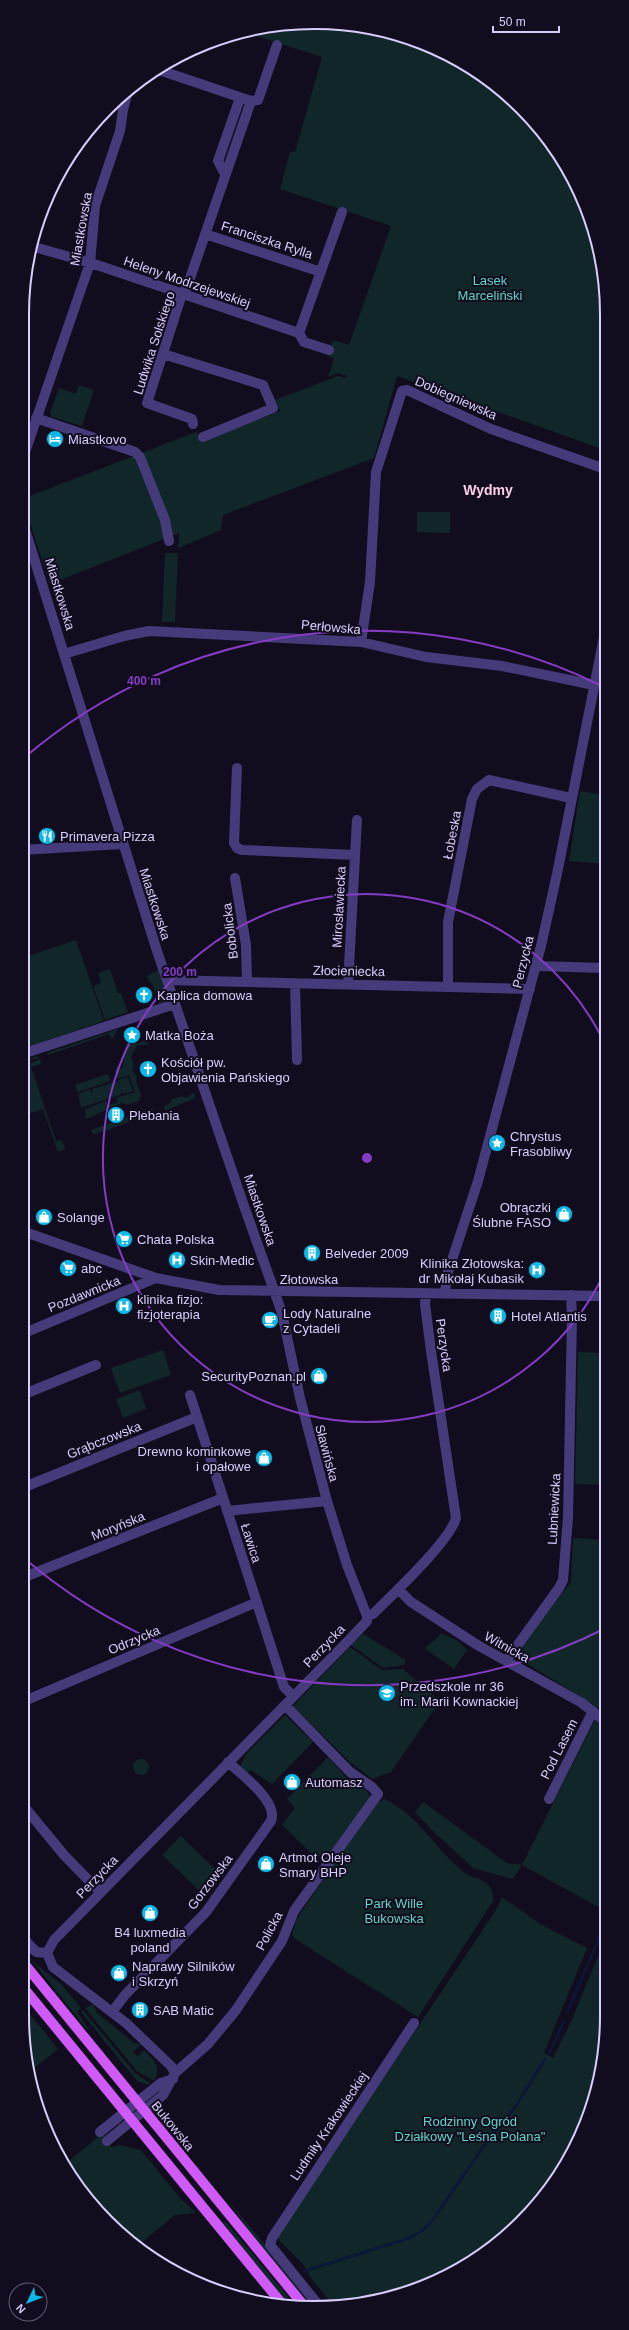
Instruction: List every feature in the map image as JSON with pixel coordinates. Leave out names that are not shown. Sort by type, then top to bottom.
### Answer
[{"type":"main road","name":"Bukowska","points":[[29,1970],[299,2300]]},
{"type":"main road","points":[[29,1995],[278,2299]]},
{"type":"street","name":"Ludwika Solskiego","points":[[193,424],[192,419],[147,403],[182,294],[187,287],[251,101],[258,100],[277,45]]},
{"type":"street","points":[[164,72],[251,101]]},
{"type":"street","points":[[225,174],[218,161],[240,98]]},
{"type":"street","name":"Miastkowska","points":[[29,440],[90,262],[95,206],[120,131],[126,100]]},
{"type":"street","points":[[299,333],[342,212]]},
{"type":"street","name":"Franciszka Rylla","points":[[205,234],[321,272]]},
{"type":"street","name":"Heleny Modrzejewskiej","points":[[37,248],[90,262],[299,333],[304,342],[329,350]]},
{"type":"street","points":[[163,354],[263,385],[273,408],[203,437]]},
{"type":"street","name":"Dobiegniewska","points":[[362,642],[370,582],[376,472],[402,391],[407,390],[492,429],[600,467]]},
{"type":"street","points":[[36,418],[136,452],[140,457],[165,520],[169,541]]},
{"type":"street","name":"Miastkowska","points":[[29,542],[122,844],[175,1004],[275,1292]]},
{"type":"street","name":"Perłowska","points":[[64,654],[124,636],[149,631],[362,642],[426,657],[502,666],[594,684]]},
{"type":"street","name":"Perzycka","points":[[445,1293],[446,1275],[478,1181],[536,966],[557,874],[600,656]]},
{"type":"street","name":"Mirosławiecka","points":[[237,768],[234,843],[237,848],[242,850],[356,855]]},
{"type":"street","name":"Łobeska","points":[[448,986],[448,922],[472,800],[477,789],[489,780],[571,798]]},
{"type":"street","name":"Mirosławiecka","points":[[348,984],[357,820]]},
{"type":"street","points":[[29,850],[122,844]]},
{"type":"street","name":"Bobolicka","points":[[235,878],[246,946],[246,982]]},
{"type":"street","points":[[536,966],[600,968]]},
{"type":"street","name":"Złocieniecka","points":[[167,980],[530,988]]},
{"type":"street","points":[[296,983],[297,1060]]},
{"type":"street","points":[[29,1052],[175,1004]]},
{"type":"street","name":"Złotowska","points":[[29,1233],[156,1278],[219,1290],[600,1296]]},
{"type":"street","name":"Pozdawnicka","points":[[29,1331],[156,1278]]},
{"type":"street","name":"Sławińska","points":[[275,1292],[282,1313],[300,1398],[327,1501],[353,1582],[367,1616]]},
{"type":"street","name":"Perzycka","points":[[47,1953],[54,1940],[367,1621],[367,1616],[373,1614],[398,1589],[447,1534],[456,1518],[431,1351],[425,1304],[426,1293]]},
{"type":"street","name":"Lubniewicka","points":[[506,1661],[559,1588],[563,1580],[568,1518],[571,1295]]},
{"type":"street","points":[[29,1393],[96,1365]]},
{"type":"street","name":"Ławica","points":[[190,1395],[284,1687],[293,1696]]},
{"type":"street","name":"Grąbczowska","points":[[29,1485],[197,1417]]},
{"type":"street","name":"Moryńska","points":[[29,1575],[223,1498]]},
{"type":"street","points":[[227,1511],[327,1501]]},
{"type":"street","name":"Witnicka","points":[[398,1589],[411,1602],[478,1646],[593,1711],[600,1717]]},
{"type":"street","name":"Odrzycka","points":[[29,1699],[257,1602]]},
{"type":"street","name":"Policka","points":[[100,2132],[161,2083],[174,2076],[208,2044],[236,2010],[282,1941],[294,1911],[378,1794],[372,1787],[350,1772],[285,1704]]},
{"type":"street","name":"Pod Lasem","points":[[549,1800],[593,1711]]},
{"type":"street","name":"Gorzowska","points":[[112,2012],[125,1995],[206,1912],[271,1821],[273,1814],[270,1803],[228,1762]]},
{"type":"street","points":[[29,1812],[64,1855],[100,1892]]},
{"type":"street","points":[[29,1944],[36,1952],[47,1953],[53,1967],[140,2035],[171,2066],[174,2076]]},
{"type":"street","name":"Ludmiły Krakowieckiej","points":[[316,2301],[270,2244],[274,2233],[414,2023]]},
{"type":"street","name":"Policka","points":[[107,2141],[167,2091],[174,2076]]},
{"type":"green space","name":"Lasek Marceliński","points":[[314,29],[352,31],[370,34],[406,44],[424,51],[457,67],[473,77],[503,100],[529,126],[552,156],[571,188],[585,223],[595,259],[598,277],[600,314],[600,448],[397,376],[374,458],[223,515],[221,530],[178,548],[179,533],[50,584],[29,520],[29,496],[197,432],[201,442],[280,411],[275,400],[338,376],[346,378],[347,376],[338,373],[328,377],[334,358],[328,356],[333,340],[349,345],[391,226],[280,189],[290,152],[295,152],[322,57],[254,35],[277,31]]},
{"type":"green space","points":[[79,385],[94,390],[82,426],[52,417],[50,413],[59,388],[76,394]]},
{"type":"green space","points":[[417,512],[450,512],[450,533],[417,532]]},
{"type":"green space","points":[[165,553],[178,553],[175,622],[162,622]]},
{"type":"green space","points":[[580,791],[600,794],[600,864],[569,861]]},
{"type":"green space","points":[[76,940],[104,1021],[29,1047],[29,956]]},
{"type":"green space","points":[[110,969],[118,993],[121,993],[128,1012],[105,1020],[93,986],[101,983],[98,973]]},
{"type":"green space","points":[[158,970],[168,1000],[159,1003],[152,983],[150,983],[147,976]]},
{"type":"green space","points":[[118,1029],[112,1040],[109,1034],[48,1055],[47,1053]]},
{"type":"green space","points":[[133,1031],[135,1044],[145,1041],[145,1036],[148,1045],[137,1045],[131,1057],[134,1065],[132,1071],[137,1076],[136,1081],[141,1095],[139,1101],[126,1105],[122,1103],[86,1119],[85,1109],[106,1101],[108,1105],[118,1102],[116,1098],[135,1092],[129,1075],[117,1079],[115,1072],[117,1065],[122,1069],[128,1039],[124,1035]]},
{"type":"green space","points":[[38,1056],[39,1058],[29,1060]]},
{"type":"green space","points":[[40,1059],[41,1064],[31,1067],[56,1141],[62,1140],[65,1149],[58,1152],[43,1109],[29,1114],[29,1060],[31,1063]]},
{"type":"green space","points":[[108,1074],[111,1081],[78,1092],[75,1085]]},
{"type":"green space","points":[[128,1077],[133,1091],[123,1094],[120,1088],[122,1094],[96,1103],[93,1097],[95,1103],[81,1108],[78,1094],[90,1089],[92,1096],[92,1089],[117,1081],[120,1086],[118,1080]]},
{"type":"green space","points":[[194,1093],[195,1098],[165,1111],[164,1106],[170,1104],[172,1099],[182,1096],[186,1098]]},
{"type":"green space","points":[[154,1108],[151,1114],[93,1135],[91,1130]]},
{"type":"green space","points":[[163,1350],[171,1375],[120,1393],[111,1368]]},
{"type":"green space","points":[[578,1352],[600,1353],[600,1485],[575,1484]]},
{"type":"green space","points":[[140,1390],[146,1409],[123,1418],[116,1399]]},
{"type":"green space","points":[[573,1538],[600,1540],[600,1709],[516,1657],[531,1633],[571,1582]]},
{"type":"green space","points":[[441,1633],[458,1641],[467,1650],[454,1669],[424,1648],[435,1640]]},
{"type":"green space","points":[[363,1634],[406,1660],[404,1665],[383,1668],[351,1645]]},
{"type":"green space","name":"Przedszkole nr 36 im. Marii Kownackiej","points":[[350,1647],[382,1670],[403,1669],[440,1701],[391,1772],[372,1779],[350,1762],[293,1706]]},
{"type":"green space","points":[[285,1715],[313,1742],[272,1784],[251,1770],[246,1774],[240,1767],[246,1754]]},
{"type":"green space","points":[[595,1720],[600,1725],[600,1908],[522,1865]]},
{"type":"green space","points":[[328,1757],[346,1777],[367,1791],[370,1798],[330,1853],[315,1857],[282,1825],[295,1808],[287,1799]]},
{"type":"green space","points":[[141,1759],[148,1764],[149,1767],[144,1774],[141,1775],[134,1770],[133,1767],[138,1760]]},
{"type":"green space","name":"Park Wille Bukowska","points":[[384,1799],[408,1814],[457,1866],[468,1875],[485,1882],[492,1890],[493,1894],[493,1901],[418,2017],[295,1939],[292,1934],[296,1920],[373,1805]]},
{"type":"green space","points":[[423,1802],[507,1863],[522,1865],[513,1879],[473,1868],[415,1812]]},
{"type":"green space","points":[[181,1836],[218,1872],[202,1893],[162,1855]]},
{"type":"green space","name":"Rodzinny Ogród Działkowy \"Leśna Polana\"","points":[[502,1897],[540,1924],[587,1948],[544,2053],[553,2058],[570,2024],[600,1952],[600,2016],[598,2053],[595,2071],[585,2107],[571,2142],[552,2174],[529,2204],[503,2230],[473,2253],[441,2272],[406,2286],[370,2296],[329,2300],[310,2277],[304,2265],[277,2238],[496,1910]]},
{"type":"green space","points":[[29,1956],[37,1965],[61,1984],[81,2008],[77,2012],[91,2032],[85,2027]]},
{"type":"green space","points":[[93,2004],[97,2013],[134,2043],[141,2044],[133,2052],[138,2056],[144,2050],[154,2061],[157,2072],[154,2081],[137,2071],[85,2008]]},
{"type":"green space","points":[[83,2010],[135,2073],[150,2083],[148,2085],[137,2081],[81,2012]]},
{"type":"green space","points":[[29,2013],[58,2049],[34,2069],[31,2053]]},
{"type":"green space","points":[[97,2128],[112,2147],[120,2145],[141,2150],[180,2198],[196,2213],[175,2215],[142,2242],[126,2230],[100,2204],[77,2174],[57,2140],[70,2160],[97,2138]]},
{"type":"green space","points":[[227,2199],[311,2301],[307,2301],[250,2232]]},
{"type":"green space","points":[[225,2221],[291,2300],[285,2299],[223,2223]]},
{"type":"waterway","points":[[567,2013],[600,1936]]},
{"type":"waterway","points":[[549,2054],[564,2020]]},
{"type":"waterway","points":[[305,2271],[409,2238],[422,2231],[432,2221],[481,2150],[516,2106],[545,2059]]},
{"type":"place","name":"Miastkovo","points":[[55,439]]},
{"type":"place","name":"Primavera Pizza","points":[[47,836]]},
{"type":"place","name":"Kaplica domowa","points":[[144,995]]},
{"type":"place","name":"Matka Boża","points":[[132,1035]]},
{"type":"place","name":"Kościół pw. Objawienia Pańskiego","points":[[148,1069]]},
{"type":"place","name":"Plebania","points":[[116,1115]]},
{"type":"place","name":"Chrystus Frasobliwy","points":[[497,1143]]},
{"type":"place","name":"Obrączki Ślubne FASO","points":[[564,1214]]},
{"type":"place","name":"Solange","points":[[44,1217]]},
{"type":"place","name":"Chata Polska","points":[[124,1239]]},
{"type":"place","name":"Belveder 2009","points":[[312,1253]]},
{"type":"place","name":"Skin-Medic","points":[[177,1260]]},
{"type":"place","name":"abc","points":[[68,1268]]},
{"type":"place","name":"Klinika Złotowska: dr Mikołaj Kubasik","points":[[537,1270]]},
{"type":"place","name":"klinika fizjo: fizjoterapia","points":[[124,1306]]},
{"type":"place","name":"Hotel Atlantis","points":[[498,1316]]},
{"type":"place","name":"Lody Naturalne z Cytadeli","points":[[270,1320]]},
{"type":"place","name":"SecurityPoznan.pl","points":[[319,1376]]},
{"type":"place","name":"Drewno kominkowe i opałowe","points":[[264,1458]]},
{"type":"place","name":"Przedszkole nr 36 im. Marii Kownackiej","points":[[387,1693]]},
{"type":"place","name":"Automasz","points":[[292,1782]]},
{"type":"place","name":"Artmot Oleje Smary BHP","points":[[266,1864]]},
{"type":"place","name":"B4 luxmedia poland","points":[[150,1913]]},
{"type":"place","name":"Naprawy Silników i Skrzyń","points":[[119,1973]]},
{"type":"place","name":"SAB Matic","points":[[140,2010]]},
{"type":"district","name":"Wydmy","points":[[488,490]]}]
